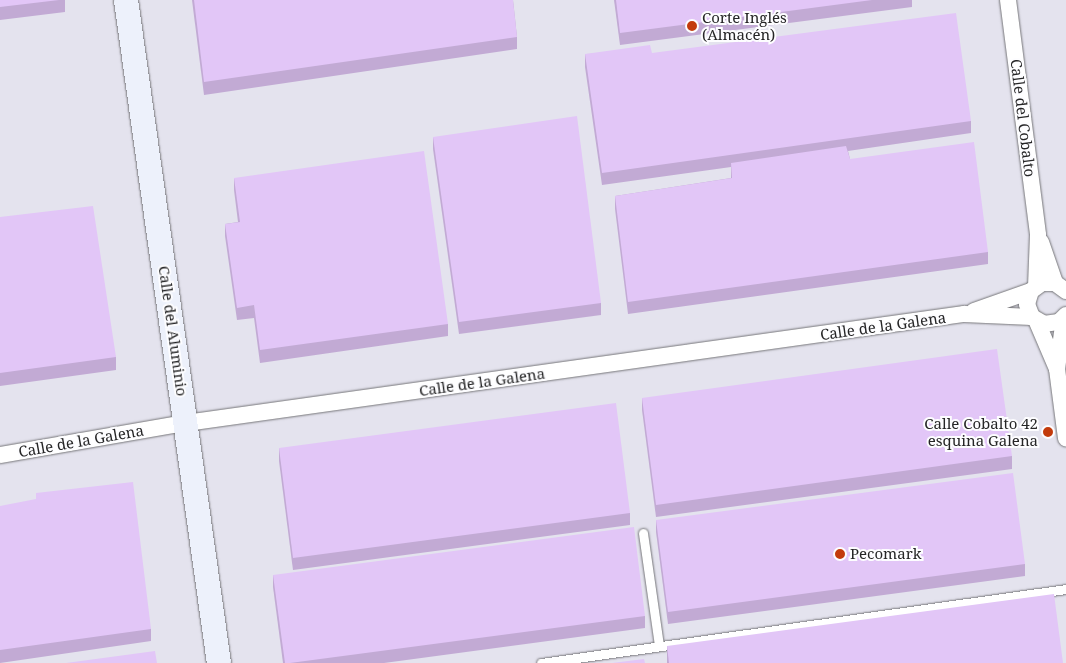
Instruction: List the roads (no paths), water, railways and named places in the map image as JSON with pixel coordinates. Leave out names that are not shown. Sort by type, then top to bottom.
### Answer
[{"type":"street","name":"Calle del Aluminio","points":[[126,0],[219,663]]},
{"type":"street","name":"Calle del Cobalto","points":[[1008,0],[1038,235],[1033,288],[1027,304],[1035,319]]},
{"type":"street","name":"Calle del Cobalto","points":[[1038,235],[1062,286]]},
{"type":"street","name":"Calle de la Galena","points":[[964,314],[1042,283],[1062,286]]},
{"type":"street","name":"Calle de la Galena","points":[[0,455],[186,423],[964,314],[1035,319],[1052,324],[1065,317]]},
{"type":"street","points":[[1065,317],[1057,369],[1066,438]]},
{"type":"street","points":[[1035,319],[1057,369]]},
{"type":"lane","points":[[643,533],[660,646]]},
{"type":"lane","points":[[541,663],[1066,589]]},
{"type":"place","name":"Corte Inglés (Almacén)","points":[[692,26]]},
{"type":"place","name":"Calle Cobalto 42 esquina Galena","points":[[1048,432]]},
{"type":"place","name":"Pecomark","points":[[840,554]]}]
